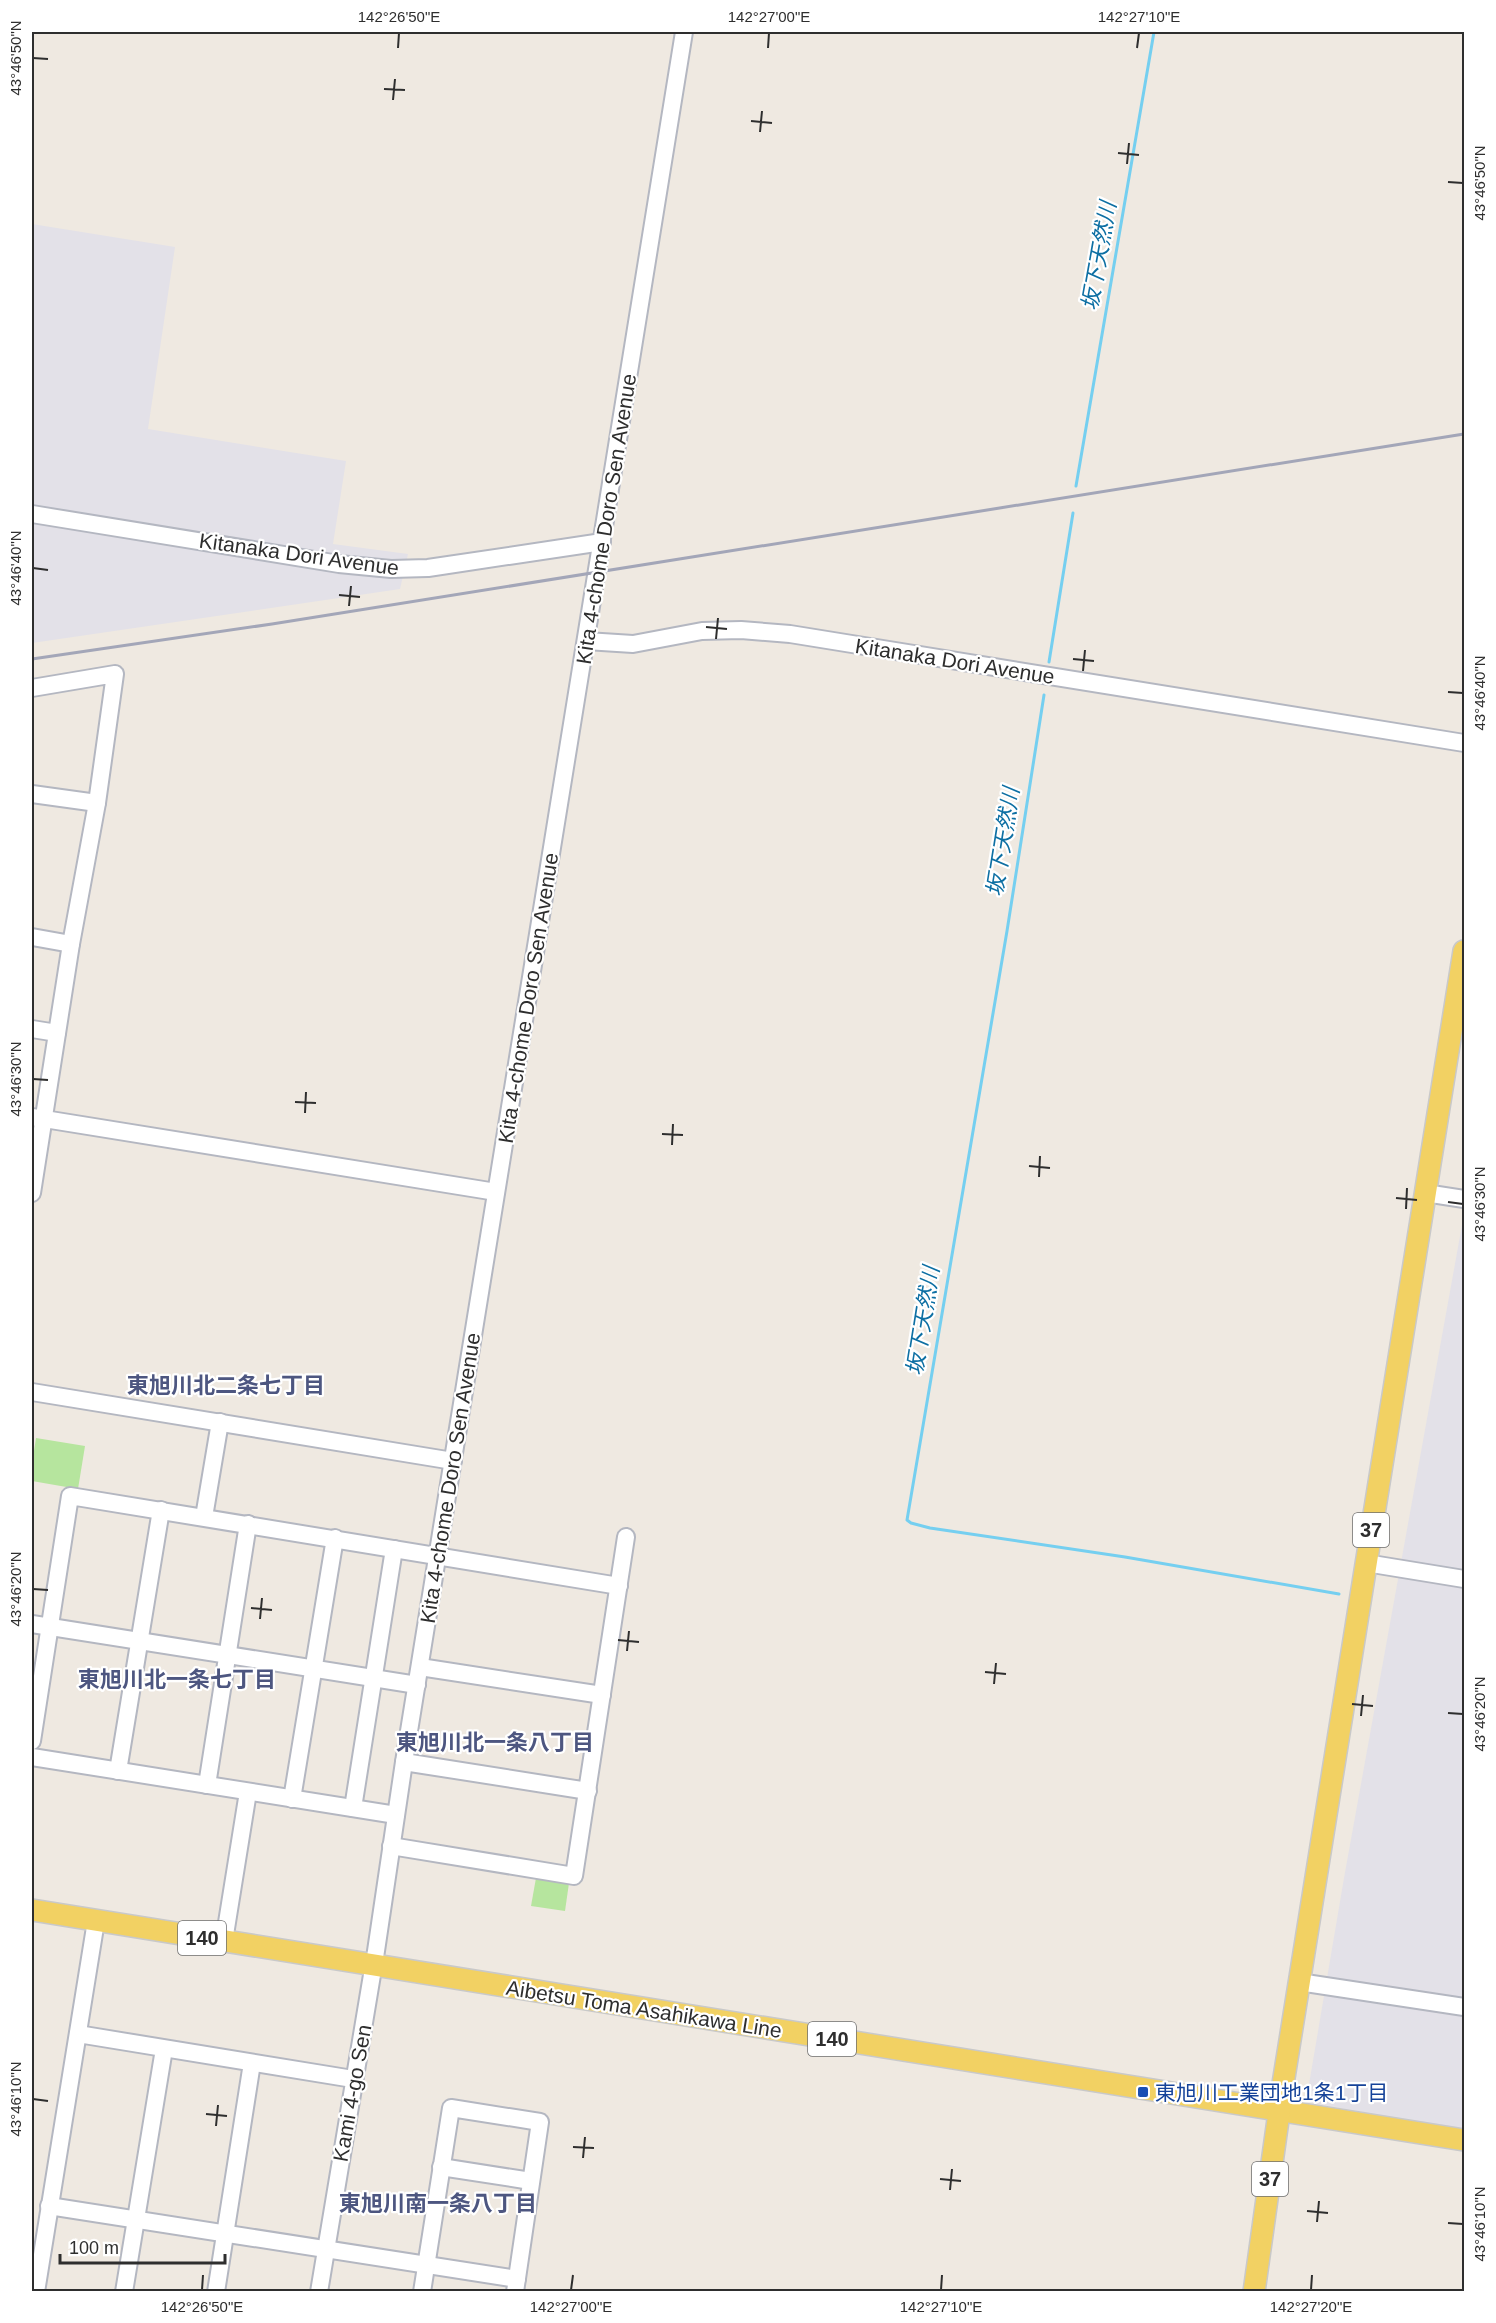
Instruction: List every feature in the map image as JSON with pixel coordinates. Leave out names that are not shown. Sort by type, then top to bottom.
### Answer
[{"type":"main road","name":"37","points":[[1254,2292],[1432,1194],[1464,951]]},
{"type":"main road","name":"37","points":[[1432,1194],[1464,1032]]},
{"type":"main road","name":"Aibetsu Toma Asahikawa Line","points":[[32,1910],[1464,2140]]},
{"type":"street","name":"Kita 4-chome Doro Sen Avenue","points":[[373,1965],[684,32]]},
{"type":"street","name":"Kitanaka Dori Avenue","points":[[32,514],[339,564],[392,569],[428,568],[602,542]]},
{"type":"street","name":"Kitanaka Dori Avenue","points":[[586,641],[633,644],[702,631],[741,630],[790,634],[1464,743]]},
{"type":"street","points":[[32,688],[115,674],[97,803],[57,1033],[37,1118],[32,1192]]},
{"type":"street","points":[[32,794],[97,803]]},
{"type":"street","points":[[32,937],[71,944]]},
{"type":"street","points":[[32,1029],[57,1033]]},
{"type":"street","points":[[37,1118],[496,1192]]},
{"type":"street","points":[[1432,1194],[1464,1199]]},
{"type":"street","points":[[32,1392],[453,1461]]},
{"type":"street","points":[[204,1517],[220,1422]]},
{"type":"street","points":[[32,1741],[70,1496],[619,1586]]},
{"type":"street","points":[[117,1771],[161,1510]]},
{"type":"street","points":[[207,1785],[248,1524]]},
{"type":"street","points":[[391,1846],[574,1876],[626,1537]]},
{"type":"street","points":[[292,1799],[335,1538]]},
{"type":"street","points":[[352,1808],[394,1549]]},
{"type":"street","points":[[1373,1565],[1464,1579]]},
{"type":"street","points":[[32,1624],[417,1685]]},
{"type":"street","points":[[420,1667],[602,1695]]},
{"type":"street","points":[[32,1757],[396,1815]]},
{"type":"street","points":[[404,1762],[588,1791]]},
{"type":"street","points":[[224,1941],[248,1792]]},
{"type":"street","points":[[36,2292],[39,2226],[50,2206],[96,1921]]},
{"type":"street","name":"Kami 4-go Sen","points":[[319,2292],[373,1965]]},
{"type":"street","points":[[1305,1983],[1464,2007]]},
{"type":"street","points":[[78,2034],[353,2079]]},
{"type":"street","points":[[124,2292],[164,2049]]},
{"type":"street","points":[[216,2292],[252,2063]]},
{"type":"street","points":[[50,2206],[326,2248],[426,2265],[516,2285],[540,2122],[451,2108],[441,2167],[426,2265],[422,2292]]},
{"type":"street","points":[[441,2167],[531,2181]]},
{"type":"shaded area","points":[[32,224],[175,247],[148,429],[346,461],[333,544],[408,554],[400,589],[32,643]]},
{"type":"shaded area","points":[[1464,1214],[1464,2130],[1306,2102],[1344,1878]]},
{"type":"green space","points":[[36,1438],[85,1446],[78,1489],[32,1481]]},
{"type":"green space","points":[[536,1878],[569,1883],[565,1911],[531,1906]]},
{"type":"waterway","name":"坂下天然川","points":[[1076,486],[1154,32]]},
{"type":"waterway","name":"坂下天然川","points":[[1049,662],[1073,513]]},
{"type":"waterway","name":"坂下天然川","points":[[1044,695],[1007,931],[907,1520],[930,1528],[1125,1557],[1339,1594]]},
{"type":"railway","points":[[32,659],[272,624],[1464,434]]},
{"type":"place","name":"東旭川工業団地1条1丁目","points":[[1143,2092]]},
{"type":"district","name":"東旭川北二条七丁目","points":[[226,1385]]},
{"type":"district","name":"東旭川北一条七丁目","points":[[177,1679]]},
{"type":"district","name":"東旭川北一条八丁目","points":[[495,1742]]},
{"type":"district","name":"東旭川南一条八丁目","points":[[438,2203]]}]
